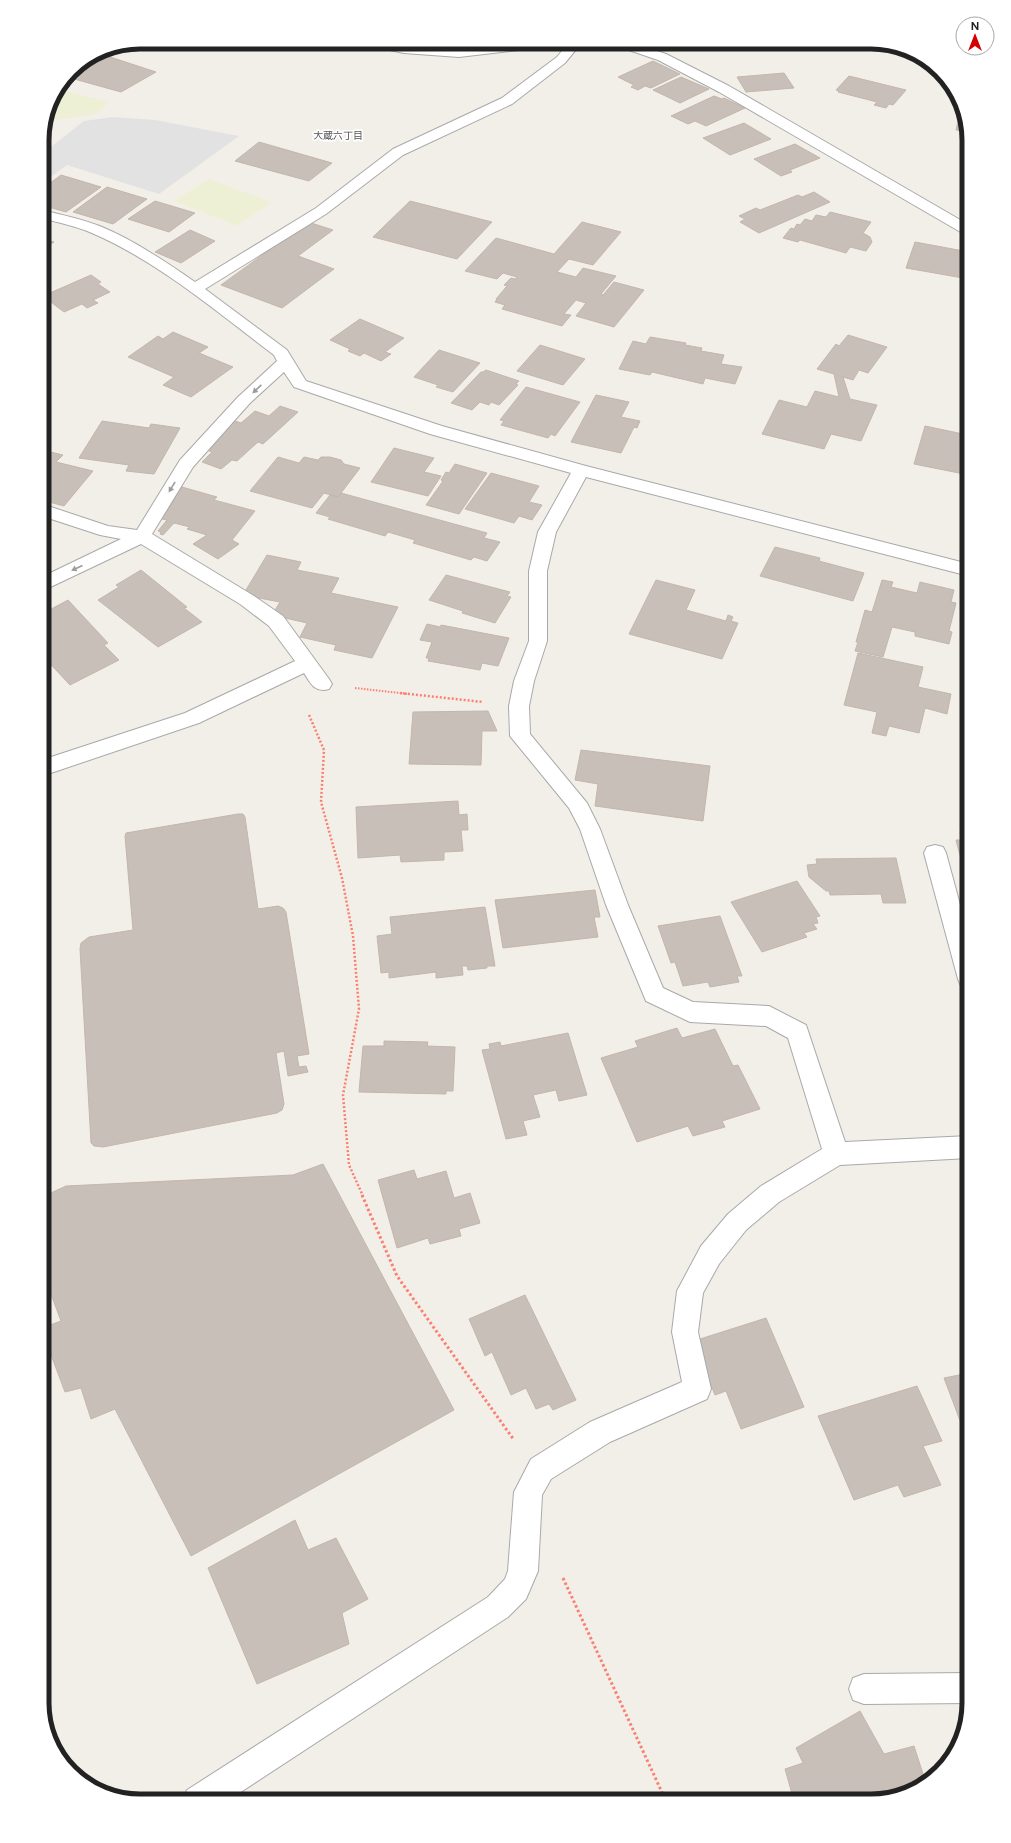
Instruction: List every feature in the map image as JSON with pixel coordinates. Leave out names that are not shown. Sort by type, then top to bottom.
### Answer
[{"type":"street","points":[[404,49],[459,53],[493,49]]},
{"type":"street","points":[[195,289],[321,211],[398,152],[507,101],[561,60],[570,49]]},
{"type":"street","points":[[652,49],[666,52],[724,89],[962,227]]},
{"type":"street","points":[[49,216],[102,233],[156,262],[281,353],[285,362],[300,384],[436,430],[581,470],[962,568]]},
{"type":"street","points":[[49,582],[142,536],[186,464],[244,400],[285,362]]},
{"type":"street","points":[[581,470],[547,532],[538,571],[538,641],[524,681],[519,706],[520,736],[577,803],[590,829],[616,905],[654,994],[690,1012],[769,1016],[798,1032],[836,1154]]},
{"type":"street","points":[[49,512],[106,531],[142,536],[247,600],[276,621],[322,684]]},
{"type":"street","points":[[49,766],[192,718],[307,664]]},
{"type":"street","points":[[935,853],[962,954]]},
{"type":"street","points":[[209,1794],[498,1607],[516,1589],[523,1571],[528,1492],[541,1469],[600,1432],[698,1389],[685,1332],[690,1291],[710,1255],[737,1222],[770,1194],[836,1154],[962,1147]]},
{"type":"street","points":[[864,1689],[962,1688]]},
{"type":"path","points":[[284,674],[298,687],[324,750],[321,802],[342,878],[353,936],[360,1009],[343,1094],[349,1165],[397,1276],[514,1440],[528,1492]]},
{"type":"path","points":[[322,684],[519,706]]},
{"type":"path","points":[[561,1573],[663,1794]]},
{"type":"green space","points":[[64,90],[109,102],[96,114],[55,120],[52,119],[52,117],[58,100]]},
{"type":"green space","points":[[209,179],[272,202],[237,226],[174,201]]},
{"type":"shaded area","points":[[113,117],[155,120],[239,136],[159,194],[67,165],[49,178],[49,148],[84,121]]},
{"type":"building","points":[[106,56],[156,72],[121,92],[74,79],[85,68]]},
{"type":"building","points":[[653,61],[680,74],[651,88],[645,86],[638,90],[631,87],[634,85],[618,77]]},
{"type":"building","points":[[784,73],[794,88],[746,92],[737,77]]},
{"type":"building","points":[[849,76],[906,90],[893,105],[889,104],[886,108],[874,105],[877,102],[838,92],[839,91],[836,90]]},
{"type":"building","points":[[681,77],[709,89],[680,103],[653,90]]},
{"type":"building","points":[[714,96],[722,99],[724,98],[745,108],[706,126],[695,121],[688,124],[671,116]]},
{"type":"building","points":[[959,117],[961,130],[956,130]]},
{"type":"building","points":[[744,123],[771,139],[730,155],[703,138]]},
{"type":"building","points":[[259,142],[332,163],[309,181],[235,161]]},
{"type":"building","points":[[795,144],[820,158],[790,170],[792,172],[781,176],[754,159]]},
{"type":"building","points":[[61,175],[101,187],[66,212],[49,207],[49,184]]},
{"type":"building","points":[[107,187],[147,199],[113,224],[73,212]]},
{"type":"building","points":[[814,192],[830,202],[759,233],[740,222],[745,219],[739,216],[756,208],[760,210],[798,195],[802,197]]},
{"type":"building","points":[[155,201],[195,213],[169,232],[128,219]]},
{"type":"building","points":[[410,201],[492,222],[457,259],[373,237]]},
{"type":"building","points":[[830,212],[871,222],[863,233],[870,237],[872,242],[866,251],[850,247],[846,253],[800,240],[798,242],[783,238],[791,228],[794,229],[797,224],[800,225],[805,219],[812,221],[816,215],[826,217]]},
{"type":"building","points":[[308,222],[333,230],[298,256],[334,269],[282,308],[221,285]]},
{"type":"building","points":[[582,222],[621,232],[593,265],[569,259],[557,272],[576,277],[583,268],[616,276],[601,294],[603,295],[614,282],[644,290],[614,327],[576,316],[586,303],[576,300],[564,314],[571,315],[562,326],[502,309],[505,305],[495,302],[496,299],[507,286],[504,285],[511,278],[515,279],[517,277],[503,273],[497,279],[465,271],[496,238],[554,254]]},
{"type":"building","points":[[190,230],[215,241],[181,263],[155,252]]},
{"type":"building","points":[[49,240],[54,242],[49,245]]},
{"type":"building","points":[[915,242],[962,251],[962,278],[906,268]]},
{"type":"building","points":[[91,275],[101,282],[98,284],[110,292],[93,300],[98,303],[87,308],[82,304],[64,312],[49,301],[49,293]]},
{"type":"building","points":[[360,319],[404,338],[385,352],[391,354],[381,361],[364,353],[360,356],[348,351],[350,349],[330,340]]},
{"type":"building","points":[[173,332],[208,347],[199,353],[233,367],[191,397],[163,385],[174,377],[128,357],[158,336],[163,339]]},
{"type":"building","points":[[848,335],[887,347],[868,373],[859,370],[853,380],[843,377],[850,399],[877,405],[861,441],[831,434],[824,449],[762,434],[779,400],[807,407],[815,391],[839,397],[834,374],[817,369],[836,344],[839,346]]},
{"type":"building","points":[[650,337],[686,343],[685,345],[702,348],[701,351],[724,355],[721,364],[742,367],[735,384],[705,378],[703,384],[652,372],[650,375],[619,369],[633,341],[646,344]]},
{"type":"building","points":[[540,345],[585,359],[563,385],[517,371]]},
{"type":"building","points":[[439,350],[480,363],[453,392],[436,387],[438,385],[414,377]]},
{"type":"building","points":[[486,370],[519,381],[516,384],[518,385],[499,405],[491,402],[489,405],[480,402],[472,410],[451,403],[481,372]]},
{"type":"building","points":[[526,387],[580,402],[555,436],[551,434],[548,438],[501,425],[504,421],[500,420]]},
{"type":"building","points":[[596,395],[629,402],[621,417],[640,421],[637,428],[634,427],[621,453],[571,442]]},
{"type":"building","points":[[280,406],[298,412],[263,444],[258,442],[237,461],[232,460],[221,469],[202,462],[212,452],[204,449],[235,421],[241,423],[255,411],[269,416]]},
{"type":"building","points":[[102,421],[149,428],[151,424],[180,428],[154,474],[126,471],[129,465],[79,458]]},
{"type":"building","points":[[925,426],[962,434],[962,474],[914,464]]},
{"type":"building","points":[[394,448],[434,458],[424,472],[441,476],[428,496],[371,482]]},
{"type":"building","points":[[49,452],[63,455],[56,462],[93,471],[64,506],[49,502]]},
{"type":"building","points":[[278,457],[299,463],[304,457],[318,460],[321,457],[330,457],[341,460],[344,464],[360,468],[338,497],[324,493],[312,508],[250,491]]},
{"type":"building","points":[[455,464],[487,473],[459,514],[426,505],[443,481],[441,480],[446,472],[449,473]]},
{"type":"building","points":[[491,473],[539,486],[529,502],[542,505],[532,520],[519,516],[514,523],[465,509]]},
{"type":"building","points":[[182,487],[217,497],[214,500],[255,511],[232,540],[239,544],[218,559],[193,544],[207,535],[187,529],[190,527],[174,523],[163,535],[160,534],[161,532],[158,531],[167,520],[162,519]]},
{"type":"building","points":[[341,493],[487,533],[484,538],[500,542],[487,561],[474,557],[471,560],[413,543],[415,540],[388,532],[385,536],[328,519],[330,517],[316,513],[330,495],[338,497]]},
{"type":"building","points":[[775,547],[820,558],[819,561],[864,573],[853,601],[760,576]]},
{"type":"building","points":[[267,555],[301,562],[297,570],[339,578],[331,593],[398,607],[372,658],[334,650],[336,645],[300,637],[307,623],[272,615],[280,602],[243,595]]},
{"type":"building","points":[[141,570],[187,607],[184,608],[202,622],[158,647],[98,600],[119,587],[116,585]]},
{"type":"building","points":[[446,575],[510,592],[507,596],[511,597],[495,623],[462,613],[463,611],[429,600]]},
{"type":"building","points":[[656,580],[695,590],[686,610],[726,621],[728,615],[733,617],[731,621],[738,623],[722,659],[629,634]]},
{"type":"building","points":[[882,580],[893,582],[891,587],[917,593],[920,582],[954,590],[951,602],[956,603],[949,631],[952,632],[949,644],[915,636],[915,632],[892,627],[883,657],[855,651],[865,610],[872,612]]},
{"type":"building","points":[[68,600],[108,643],[104,645],[119,660],[70,685],[49,662],[49,610]]},
{"type":"building","points":[[427,624],[440,627],[441,625],[509,638],[498,666],[482,663],[480,670],[428,661],[429,658],[426,658],[432,642],[420,640]]},
{"type":"building","points":[[858,653],[923,667],[918,687],[951,694],[947,714],[925,708],[919,733],[889,726],[886,736],[872,733],[877,712],[844,705]]},
{"type":"building","points":[[488,711],[497,731],[482,731],[481,765],[409,764],[413,712]]},
{"type":"building","points":[[581,750],[710,766],[703,821],[595,806],[598,784],[575,780]]},
{"type":"building","points":[[458,801],[459,815],[467,814],[468,830],[461,830],[463,851],[444,852],[444,860],[401,862],[400,855],[358,858],[356,807]]},
{"type":"building","points":[[243,814],[245,817],[258,909],[278,906],[283,908],[286,912],[309,1054],[297,1056],[299,1067],[306,1066],[308,1072],[288,1076],[284,1051],[276,1053],[284,1104],[282,1110],[277,1113],[103,1147],[94,1146],[91,1143],[80,949],[81,943],[89,937],[133,930],[125,836],[126,833]]},
{"type":"building","points":[[956,840],[962,840],[962,859],[961,859]]},
{"type":"building","points":[[896,858],[906,903],[883,903],[881,894],[830,895],[829,891],[826,891],[809,877],[807,865],[817,864],[816,859]]},
{"type":"building","points":[[797,881],[820,916],[816,917],[818,923],[813,924],[817,929],[804,933],[807,937],[762,952],[731,902]]},
{"type":"building","points":[[595,890],[600,917],[594,917],[598,937],[503,948],[495,900]]},
{"type":"building","points":[[485,907],[495,966],[468,970],[467,966],[462,966],[463,975],[436,978],[436,972],[389,978],[389,972],[381,973],[377,936],[392,934],[390,917]]},
{"type":"building","points":[[720,916],[742,976],[737,976],[739,982],[710,987],[708,982],[683,986],[675,962],[671,963],[658,926]]},
{"type":"building","points":[[677,1028],[682,1038],[715,1029],[733,1066],[738,1065],[760,1109],[722,1121],[725,1127],[693,1136],[688,1126],[637,1142],[601,1058],[638,1047],[635,1041]]},
{"type":"building","points":[[568,1033],[587,1095],[559,1101],[556,1090],[533,1095],[540,1117],[523,1121],[527,1135],[506,1139],[482,1050],[490,1049],[489,1044],[500,1042],[501,1046]]},
{"type":"building","points":[[384,1041],[428,1042],[427,1046],[455,1047],[453,1091],[446,1091],[446,1094],[359,1092],[363,1046],[384,1046]]},
{"type":"building","points":[[323,1164],[454,1410],[191,1556],[115,1409],[91,1419],[81,1388],[65,1392],[49,1350],[49,1325],[61,1321],[49,1289],[49,1194],[66,1186],[293,1175]]},
{"type":"building","points":[[414,1170],[417,1179],[446,1171],[454,1198],[470,1193],[480,1223],[459,1229],[461,1236],[430,1244],[428,1238],[397,1248],[378,1180]]},
{"type":"building","points":[[525,1295],[576,1400],[553,1410],[549,1404],[536,1409],[526,1388],[511,1395],[492,1352],[485,1356],[469,1319]]},
{"type":"building","points":[[766,1318],[804,1407],[741,1429],[726,1391],[715,1395],[703,1365],[700,1339]]},
{"type":"building","points":[[962,1374],[962,1423],[961,1423],[944,1378]]},
{"type":"building","points":[[917,1386],[942,1441],[923,1446],[941,1485],[904,1497],[898,1485],[854,1500],[818,1416]]},
{"type":"building","points":[[295,1520],[308,1550],[336,1538],[368,1599],[342,1613],[349,1644],[257,1684],[208,1568]]},
{"type":"building","points":[[860,1711],[884,1754],[914,1746],[924,1776],[906,1787],[877,1794],[792,1794],[785,1769],[803,1763],[796,1748]]},
{"type":"district","name":"大蔵六丁目","points":[[338,135]]}]
